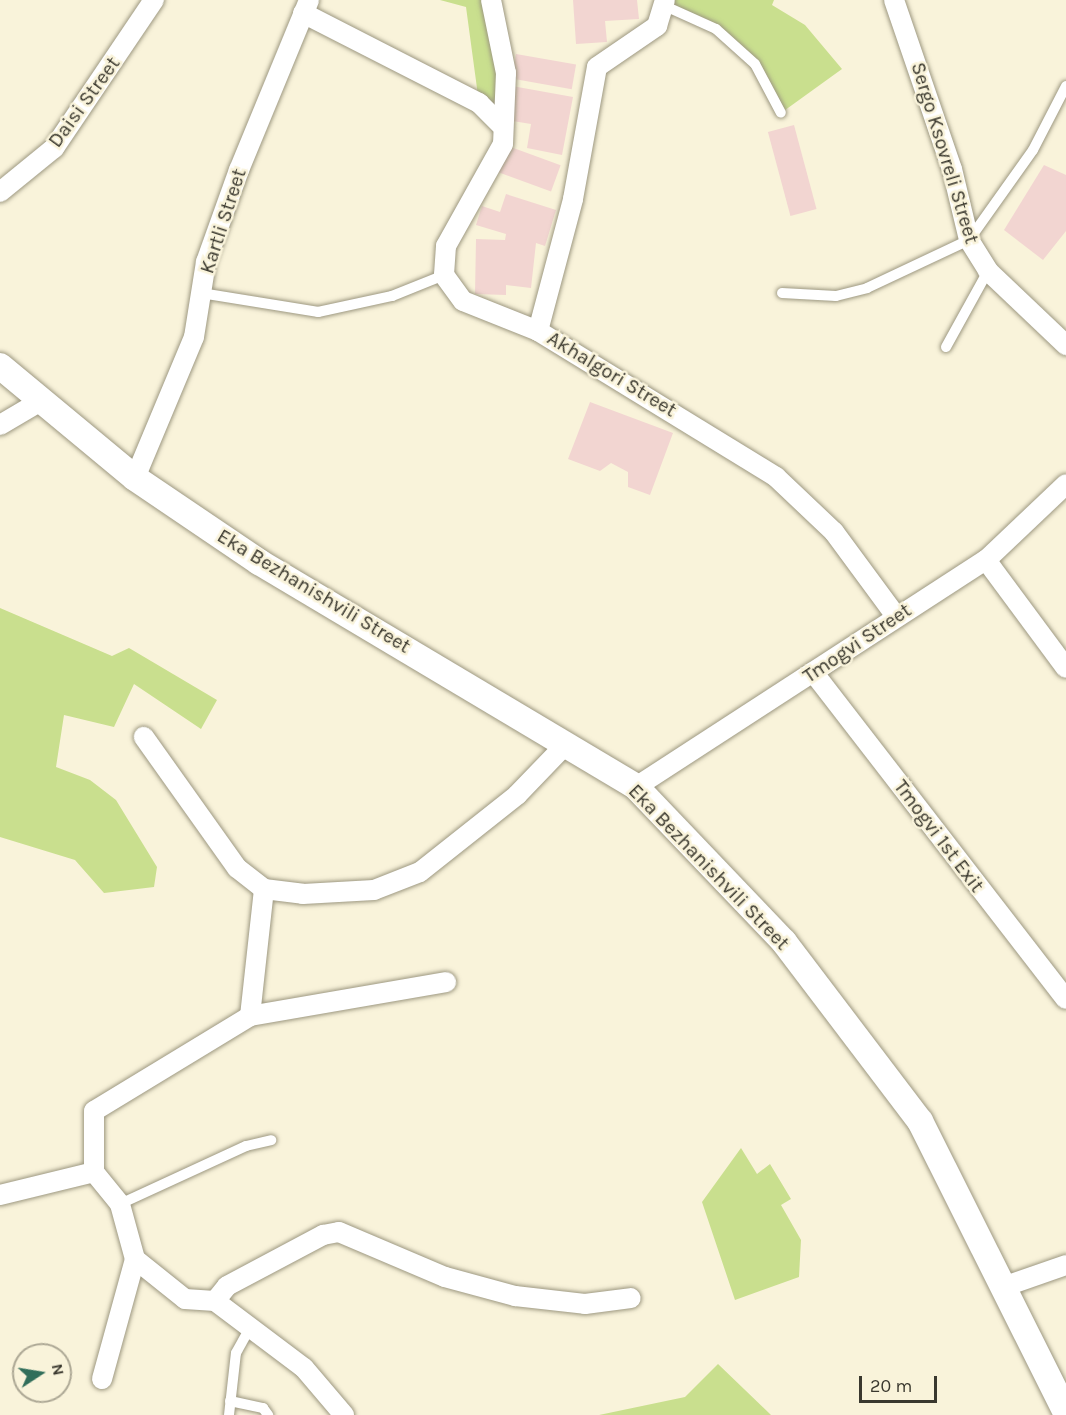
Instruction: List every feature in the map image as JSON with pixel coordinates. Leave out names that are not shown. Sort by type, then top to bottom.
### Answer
[{"type":"street","name":"Daisi Street","points":[[0,192],[54,148],[154,0]]},
{"type":"street","points":[[491,0],[506,73],[500,124],[503,144],[446,246],[444,274],[463,301],[538,331]]},
{"type":"street","name":"Sergo Ksovreli Street","points":[[894,0],[952,169],[969,240],[988,271],[1066,345]]},
{"type":"street","name":"Akhalgori Street","points":[[665,3],[657,26],[597,67],[573,199],[538,331],[776,477],[834,532],[896,616]]},
{"type":"street","points":[[306,6],[479,103],[500,124]]},
{"type":"street","name":"Kartli Street","points":[[135,478],[194,337],[201,293],[239,170],[306,6]]},
{"type":"street","name":"Eka Bezhanishvili Street","points":[[0,366],[39,402],[135,478],[259,562],[636,787],[784,942],[920,1120],[1066,1413]]},
{"type":"street","points":[[0,425],[39,402]]},
{"type":"street","name":"Tmogvi Street","points":[[636,787],[896,616],[986,560],[1066,484]]},
{"type":"street","points":[[986,560],[1066,668]]},
{"type":"street","name":"Tmogvi 1st Exit","points":[[813,672],[1066,999]]},
{"type":"street","points":[[144,737],[237,868],[264,889],[303,894],[374,890],[420,872],[517,795],[566,744]]},
{"type":"street","points":[[250,1016],[264,889]]},
{"type":"street","points":[[102,1378],[135,1259],[120,1204],[94,1172],[94,1112],[250,1016],[446,982]]},
{"type":"street","points":[[0,1195],[94,1172]]},
{"type":"street","points":[[215,1301],[227,1286],[323,1235],[339,1232],[445,1277],[514,1296],[585,1304],[631,1298]]},
{"type":"street","points":[[135,1259],[185,1299],[215,1301],[304,1368],[344,1415]]},
{"type":"street","points":[[1003,1287],[1066,1265]]},
{"type":"lane","points":[[665,3],[716,29],[755,64],[781,113]]},
{"type":"lane","points":[[782,293],[836,296],[867,288],[969,240],[1033,150],[1066,86]]},
{"type":"lane","points":[[946,347],[988,271]]},
{"type":"lane","points":[[201,293],[318,312],[400,294],[444,274]]},
{"type":"lane","points":[[120,1204],[246,1146],[271,1140]]},
{"type":"lane","points":[[230,1415],[236,1353],[250,1328]]},
{"type":"lane","points":[[230,1401],[263,1408],[268,1415]]},
{"type":"green space","points":[[440,0],[491,0],[500,124],[479,103],[466,7]]},
{"type":"green space","points":[[665,0],[774,0],[772,5],[805,25],[842,69],[781,113],[755,64],[716,29]]},
{"type":"green space","points":[[0,608],[112,656],[129,648],[217,700],[201,729],[134,684],[114,727],[64,715],[56,767],[90,780],[116,800],[157,867],[154,887],[104,893],[75,860],[0,837]]},
{"type":"green space","points":[[741,1148],[757,1174],[770,1164],[791,1199],[781,1205],[801,1240],[799,1277],[735,1300],[702,1202]]},
{"type":"green space","points":[[718,1364],[771,1415],[599,1415],[685,1397]]},
{"type":"building","points":[[573,0],[637,0],[639,19],[605,21],[607,42],[576,44]]},
{"type":"building","points":[[516,54],[576,65],[572,89],[512,79]]},
{"type":"building","points":[[512,86],[573,97],[562,155],[527,148],[531,124],[506,120]]},
{"type":"building","points":[[794,125],[817,209],[790,216],[768,132]]},
{"type":"building","points":[[508,146],[561,165],[551,191],[498,172]]},
{"type":"building","points":[[1044,165],[1066,175],[1066,231],[1043,260],[1004,230]]},
{"type":"building","points":[[506,194],[556,210],[545,246],[536,243],[531,288],[506,285],[506,295],[475,294],[476,239],[505,240],[506,234],[476,225],[482,206],[500,212]]},
{"type":"building","points":[[590,402],[673,433],[650,495],[628,487],[628,472],[611,463],[600,471],[568,459]]}]
